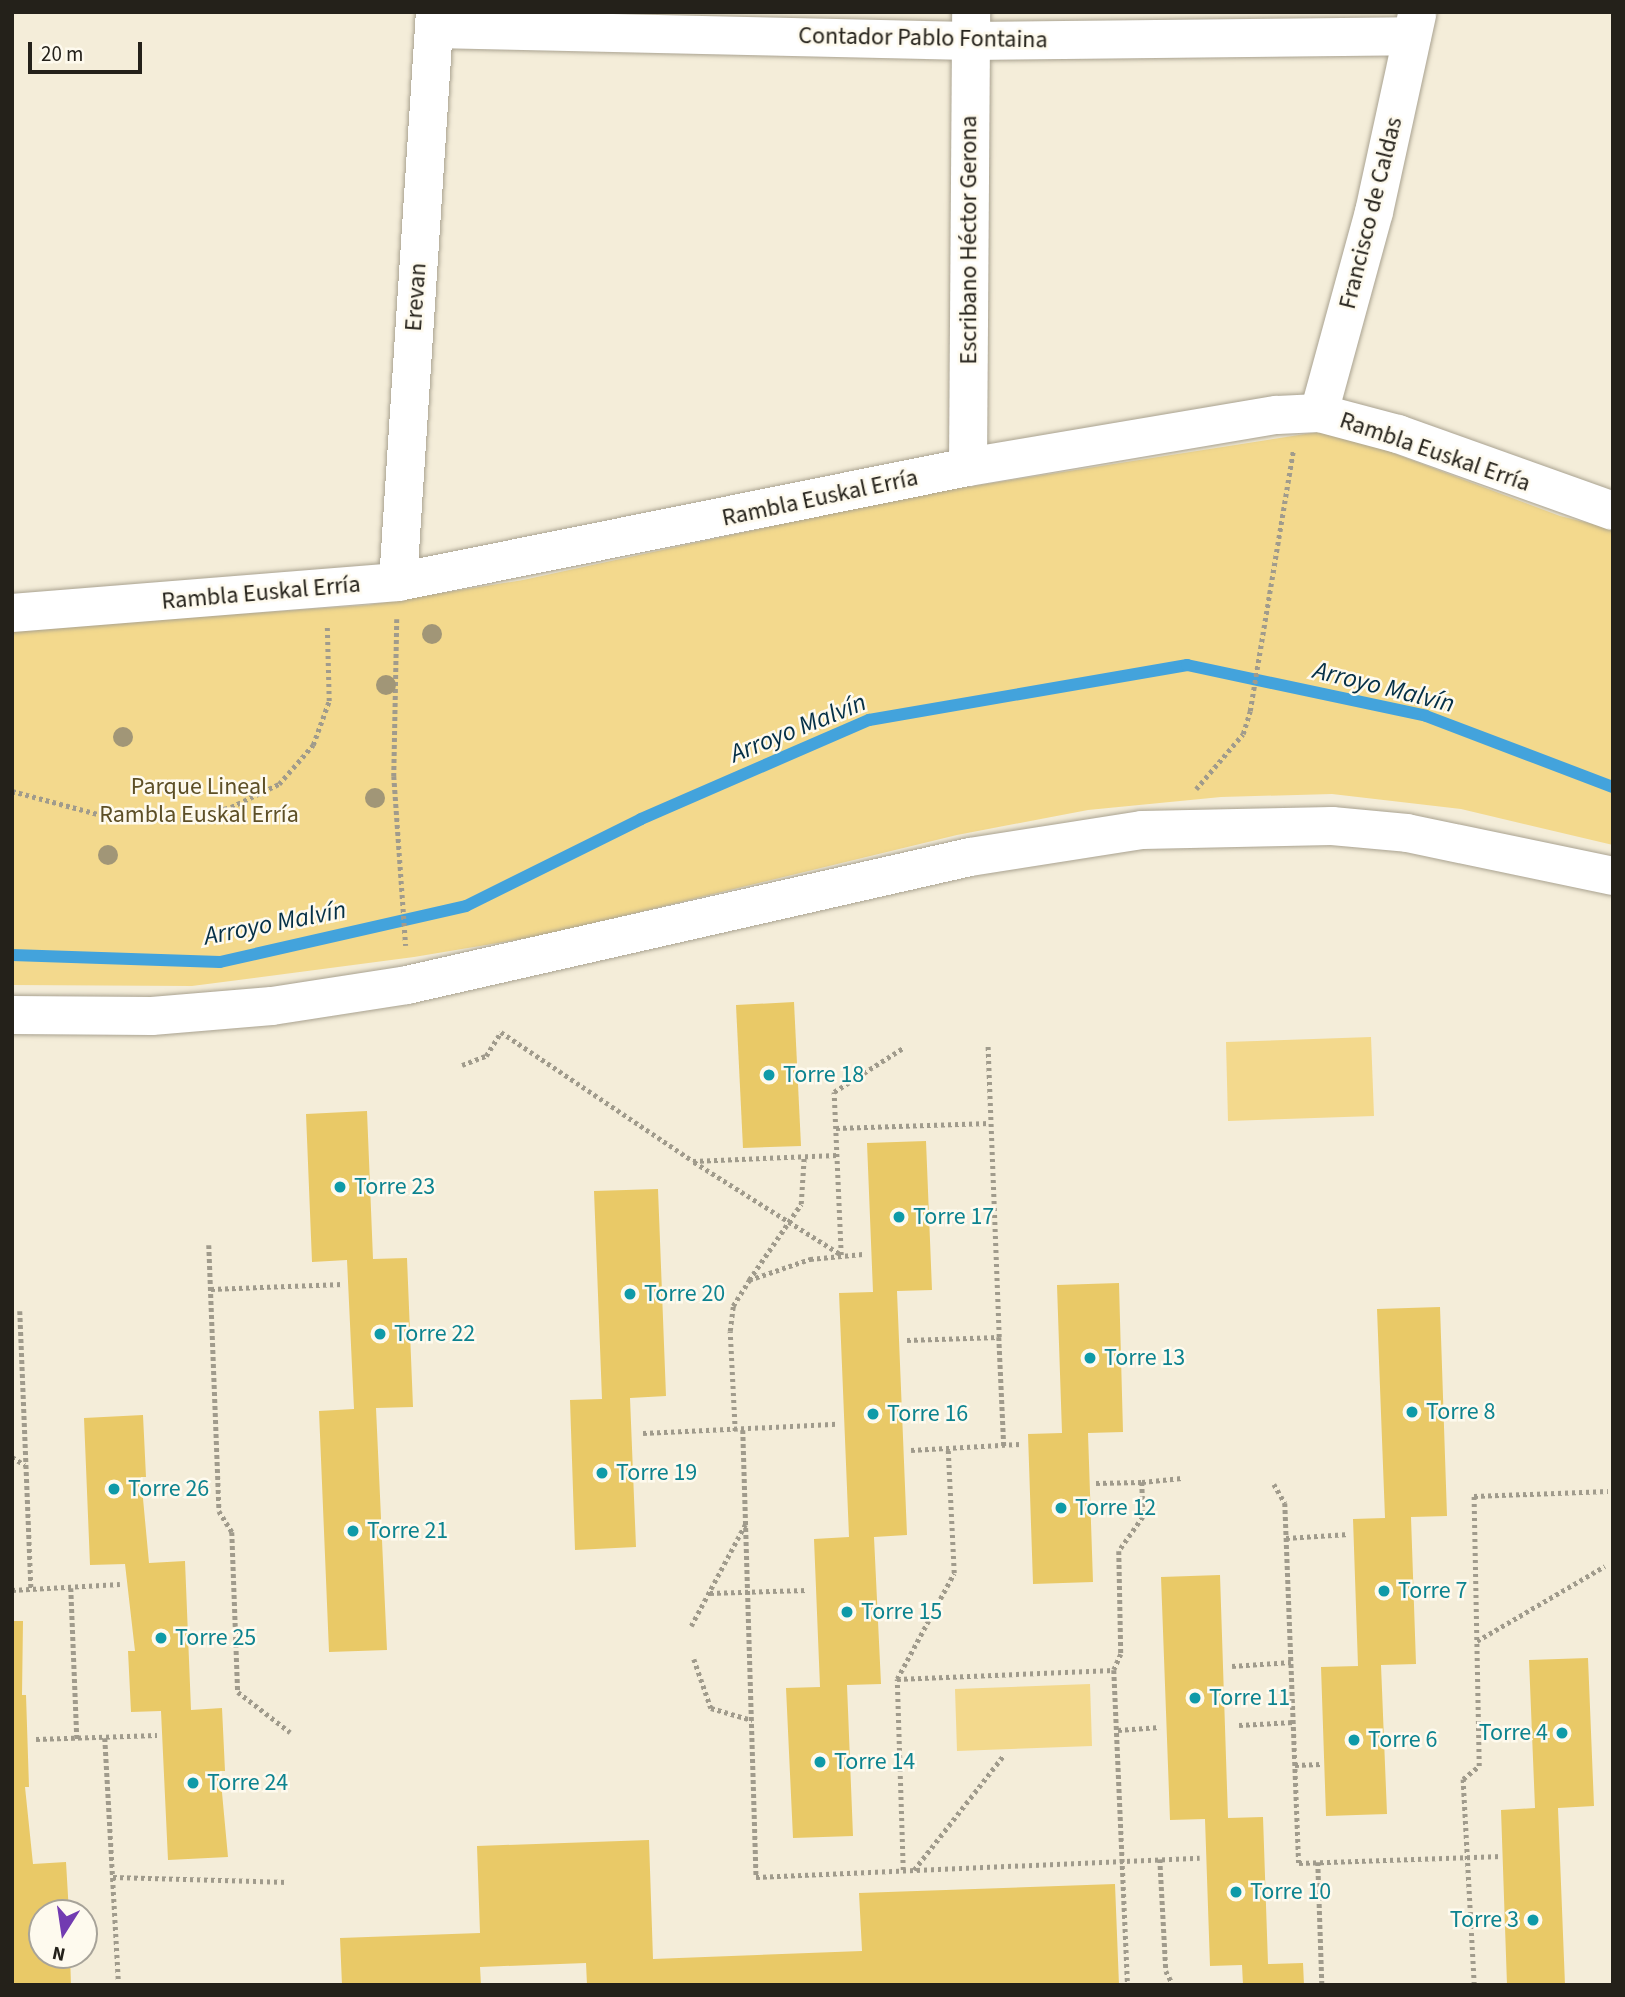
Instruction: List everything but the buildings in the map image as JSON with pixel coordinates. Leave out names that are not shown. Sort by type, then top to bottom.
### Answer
[{"type":"street","name":"Contador Pablo Fontaina","points":[[434,20],[970,26],[1415,24]]},
{"type":"street","name":"Erevan","points":[[398,582],[434,20]]},
{"type":"street","name":"Francisco de Caldas","points":[[1319,413],[1374,212],[1415,24]]},
{"type":"street","name":"Escribano Héctor Gerona","points":[[968,467],[970,26]]},
{"type":"street","name":"Rambla Euskal Erría","points":[[12,613],[398,582],[968,467],[1277,415],[1319,413],[1398,434],[1613,511]]},
{"type":"street","points":[[12,1015],[152,1016],[348,995],[970,857],[1142,830],[1332,826],[1407,833],[1613,877]]},
{"type":"path","points":[[1142,830],[1196,788],[1243,734],[1250,711],[1293,452],[1299,433],[1319,413]]},
{"type":"path","points":[[398,582],[394,776],[399,874],[406,934]]},
{"type":"path","points":[[12,791],[124,821],[183,819],[231,807],[279,783],[313,746],[329,701],[326,588]]},
{"type":"path","points":[[462,1065],[486,1056],[501,1032],[517,1038],[693,1161],[841,1255]]},
{"type":"path","points":[[988,1045],[1004,1446]]},
{"type":"path","points":[[841,1255],[834,1092],[903,1048]]},
{"type":"path","points":[[836,1128],[990,1123]]},
{"type":"path","points":[[693,1161],[837,1155]]},
{"type":"path","points":[[735,1431],[730,1331],[733,1306],[790,1225],[801,1204],[804,1156]]},
{"type":"path","points":[[209,1245],[219,1511],[232,1532],[238,1692],[290,1732]]},
{"type":"path","points":[[749,1280],[810,1259],[863,1254]]},
{"type":"path","points":[[211,1289],[343,1284]]},
{"type":"path","points":[[20,1311],[31,1590]]},
{"type":"path","points":[[907,1340],[999,1338]]},
{"type":"path","points":[[12,1344],[21,1343]]},
{"type":"path","points":[[643,1433],[735,1431],[837,1424]]},
{"type":"path","points":[[743,1430],[756,1877],[1200,1858]]},
{"type":"path","points":[[911,1450],[1020,1444]]},
{"type":"path","points":[[903,1870],[897,1679],[954,1573],[948,1450]]},
{"type":"path","points":[[12,1457],[26,1465]]},
{"type":"path","points":[[1096,1483],[1182,1478]]},
{"type":"path","points":[[1128,1985],[1125,1861],[1114,1670],[1121,1654],[1118,1551],[1143,1517],[1142,1482]]},
{"type":"path","points":[[1274,1484],[1285,1503],[1298,1863],[1502,1856]]},
{"type":"path","points":[[1474,1985],[1463,1779],[1479,1766],[1474,1496],[1608,1491]]},
{"type":"path","points":[[691,1626],[746,1524]]},
{"type":"path","points":[[1286,1538],[1349,1534]]},
{"type":"path","points":[[1476,1641],[1605,1566]]},
{"type":"path","points":[[12,1590],[120,1584]]},
{"type":"path","points":[[71,1588],[77,1739]]},
{"type":"path","points":[[710,1593],[807,1590]]},
{"type":"path","points":[[694,1659],[711,1708],[752,1720]]},
{"type":"path","points":[[1232,1667],[1291,1662]]},
{"type":"path","points":[[897,1679],[1114,1670]]},
{"type":"path","points":[[1239,1725],[1294,1722]]},
{"type":"path","points":[[1118,1730],[1160,1727]]},
{"type":"path","points":[[36,1739],[157,1735]]},
{"type":"path","points":[[105,1738],[119,1985]]},
{"type":"path","points":[[914,1870],[1003,1756]]},
{"type":"path","points":[[1296,1765],[1321,1763]]},
{"type":"path","points":[[1160,1859],[1166,1971],[1173,1985]]},
{"type":"path","points":[[1318,1863],[1322,1985]]},
{"type":"path","points":[[113,1877],[288,1882]]},
{"type":"green space","name":"Parque Lineal Rambla Euskal Erría","points":[[1318,432],[1348,436],[1560,516],[1613,529],[1613,845],[1461,809],[1332,794],[1221,797],[1088,810],[957,835],[545,935],[414,957],[192,986],[12,985],[12,630],[368,605],[523,580],[916,495]]},
{"type":"green space","points":[[1371,1037],[1374,1116],[1228,1121],[1226,1042]]},
{"type":"green space","points":[[1090,1684],[1092,1746],[957,1751],[955,1689]]},
{"type":"waterway","name":"Arroyo Malvín","points":[[12,955],[220,962],[466,906],[641,819],[869,720],[1187,665],[1426,716],[1613,787]]},
{"type":"place","name":"Torre 18","points":[[769,1075]]},
{"type":"place","name":"Torre 23","points":[[340,1187]]},
{"type":"place","name":"Torre 17","points":[[899,1217]]},
{"type":"place","name":"Torre 20","points":[[630,1294]]},
{"type":"place","name":"Torre 22","points":[[380,1334]]},
{"type":"place","name":"Torre 13","points":[[1090,1358]]},
{"type":"place","name":"Torre 8","points":[[1412,1412]]},
{"type":"place","name":"Torre 16","points":[[873,1414]]},
{"type":"place","name":"Torre 19","points":[[602,1473]]},
{"type":"place","name":"Torre 26","points":[[114,1489]]},
{"type":"place","name":"Torre 12","points":[[1061,1508]]},
{"type":"place","name":"Torre 21","points":[[353,1531]]},
{"type":"place","name":"Torre 7","points":[[1384,1591]]},
{"type":"place","name":"Torre 15","points":[[847,1612]]},
{"type":"place","name":"Torre 25","points":[[161,1638]]},
{"type":"place","name":"Torre 11","points":[[1195,1698]]},
{"type":"place","name":"Torre 4","points":[[1562,1733]]},
{"type":"place","name":"Torre 6","points":[[1354,1740]]},
{"type":"place","name":"Torre 14","points":[[820,1762]]},
{"type":"place","name":"Torre 24","points":[[193,1783]]},
{"type":"place","name":"Torre 10","points":[[1236,1892]]},
{"type":"place","name":"Torre 3","points":[[1533,1920]]}]
